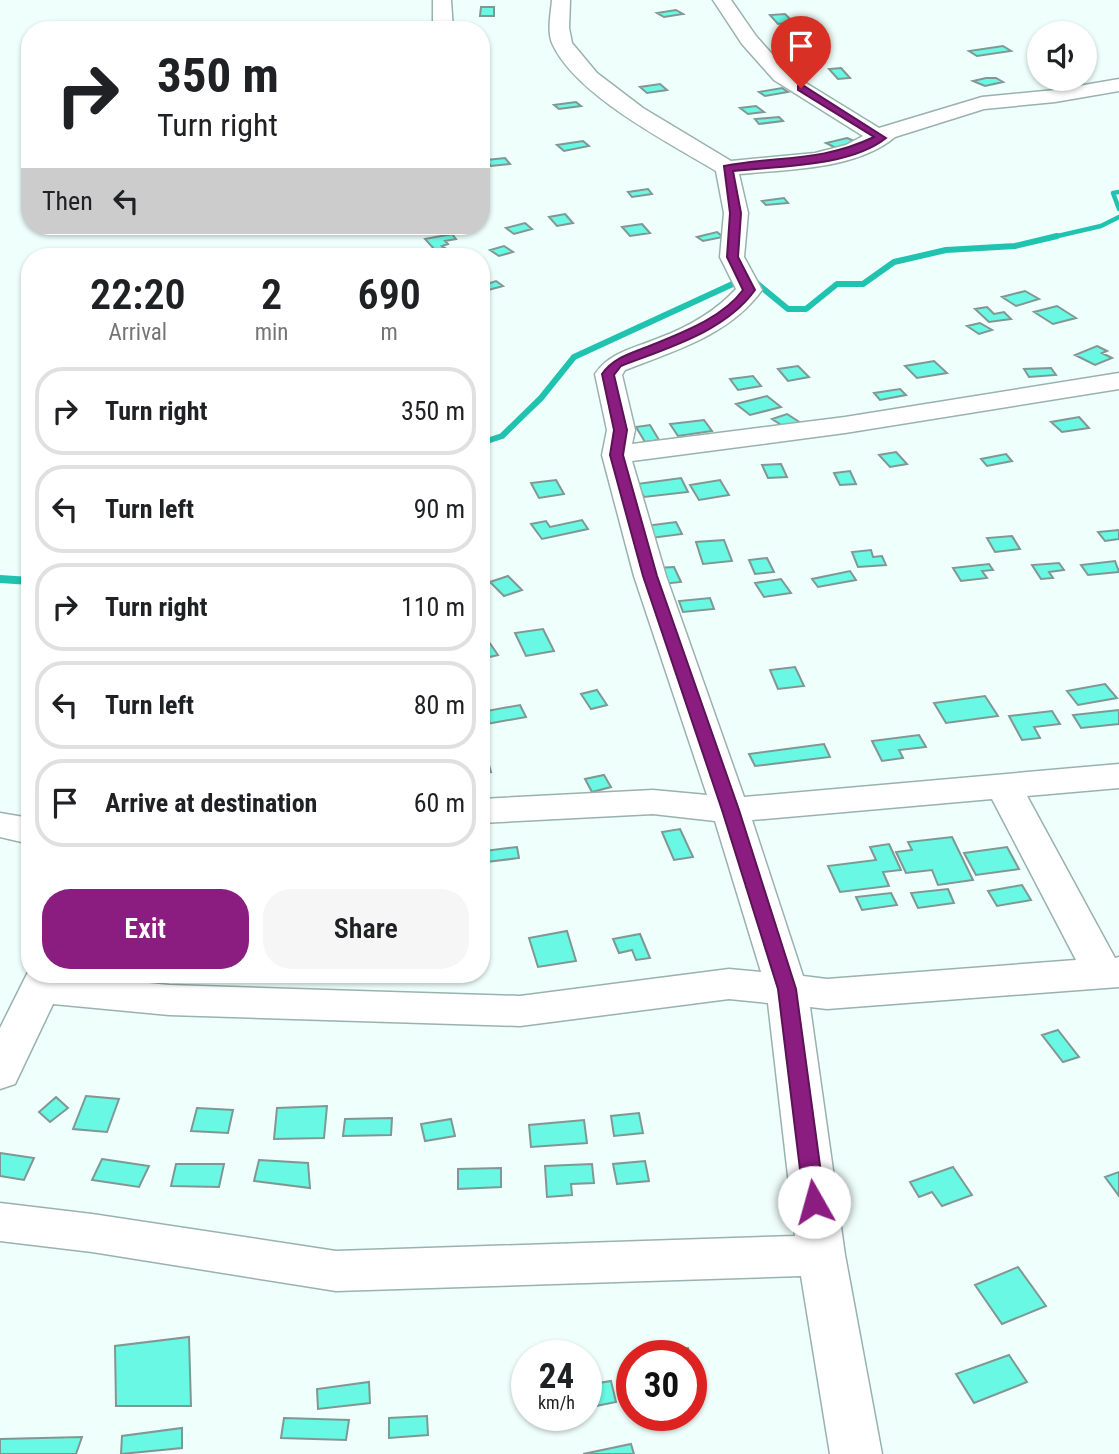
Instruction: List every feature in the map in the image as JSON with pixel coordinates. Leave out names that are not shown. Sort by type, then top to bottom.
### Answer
[{"type":"street","points":[[442,0],[443,21]]},
{"type":"street","points":[[561,0],[561,42],[585,73],[620,102],[727,168],[815,160],[854,150],[881,138],[887,132],[982,103],[1055,96],[1119,85]]},
{"type":"street","points":[[722,0],[749,40],[781,76],[881,138]]},
{"type":"street","points":[[727,168],[736,213],[732,257],[749,290],[741,300],[697,331],[616,364],[608,374],[621,430],[616,455],[650,576],[730,810],[787,989],[821,1255],[856,1454]]},
{"type":"street","points":[[616,455],[845,425],[1119,381]]},
{"type":"street","points":[[490,811],[653,802],[730,810],[1119,776]]},
{"type":"street","points":[[55,983],[169,1000],[520,1011],[729,984],[827,994],[1111,972],[1003,786]]},
{"type":"street","points":[[0,825],[21,829]]},
{"type":"street","points":[[0,1072],[41,983]]},
{"type":"street","points":[[0,1222],[92,1233],[336,1271],[821,1255]]},
{"type":"building","points":[[481,7],[494,7],[494,16],[480,16]]},
{"type":"building","points":[[676,10],[683,14],[664,17],[657,13]]},
{"type":"building","points":[[785,14],[793,22],[778,24],[770,15]]},
{"type":"building","points":[[1003,46],[1011,51],[977,56],[969,51]]},
{"type":"building","points":[[841,68],[850,78],[838,79],[829,69]]},
{"type":"building","points":[[996,78],[1003,82],[985,86],[973,81]]},
{"type":"building","points":[[660,84],[667,90],[647,93],[640,87]]},
{"type":"building","points":[[782,88],[788,92],[765,96],[759,92]]},
{"type":"building","points":[[576,102],[581,106],[559,109],[554,105]]},
{"type":"building","points":[[756,106],[764,112],[748,114],[740,108]]},
{"type":"building","points":[[779,117],[783,121],[759,124],[755,119]]},
{"type":"building","points":[[847,138],[859,143],[838,149],[826,143]]},
{"type":"building","points":[[583,141],[589,146],[564,151],[557,145]]},
{"type":"building","points":[[505,158],[510,164],[491,166],[490,160]]},
{"type":"building","points":[[648,189],[652,194],[632,197],[628,192]]},
{"type":"building","points":[[784,198],[788,203],[766,205],[762,201]]},
{"type":"building","points":[[565,214],[573,223],[557,226],[549,217]]},
{"type":"building","points":[[525,223],[532,229],[514,234],[506,228]]},
{"type":"building","points":[[642,224],[650,233],[630,236],[622,227]]},
{"type":"building","points":[[717,232],[723,237],[703,241],[697,237]]},
{"type":"building","points":[[453,235],[456,239],[445,241],[448,244],[442,246],[445,248],[433,248],[425,239]]},
{"type":"building","points":[[504,246],[513,252],[499,256],[490,250]]},
{"type":"building","points":[[496,281],[503,286],[490,290],[490,283]]},
{"type":"building","points":[[1025,291],[1039,299],[1016,306],[1002,297]]},
{"type":"building","points":[[1057,306],[1076,318],[1053,324],[1034,312]]},
{"type":"building","points":[[987,307],[994,314],[1004,312],[1011,319],[989,322],[975,309]]},
{"type":"building","points":[[980,323],[992,330],[979,334],[967,326]]},
{"type":"building","points":[[1097,346],[1107,351],[1102,353],[1112,358],[1095,365],[1075,355]]},
{"type":"building","points":[[934,361],[947,373],[917,378],[905,366]]},
{"type":"building","points":[[798,366],[809,377],[788,381],[778,369]]},
{"type":"building","points":[[1051,368],[1056,375],[1029,377],[1024,369]]},
{"type":"building","points":[[753,376],[761,386],[738,390],[730,379]]},
{"type":"building","points":[[900,389],[906,395],[880,400],[874,393]]},
{"type":"building","points":[[767,396],[781,407],[750,415],[736,404]]},
{"type":"building","points":[[787,414],[804,425],[789,430],[772,419]]},
{"type":"building","points":[[1079,417],[1089,428],[1062,432],[1051,422]]},
{"type":"building","points":[[704,420],[712,431],[678,436],[670,424]]},
{"type":"building","points":[[650,425],[659,440],[645,442],[636,427]]},
{"type":"building","points":[[896,452],[907,464],[890,467],[879,455]]},
{"type":"building","points":[[1006,454],[1012,461],[987,466],[981,459]]},
{"type":"building","points":[[781,464],[787,477],[768,478],[762,465]]},
{"type":"building","points":[[850,471],[856,484],[840,485],[834,473]]},
{"type":"building","points":[[681,478],[688,492],[644,497],[637,484]]},
{"type":"building","points":[[556,480],[564,494],[539,498],[531,483]]},
{"type":"building","points":[[720,480],[729,495],[699,500],[690,485]]},
{"type":"building","points":[[582,520],[588,529],[542,539],[531,524],[546,521],[550,527]]},
{"type":"building","points":[[676,522],[682,534],[651,538],[645,526]]},
{"type":"building","points":[[1119,530],[1119,539],[1105,541],[1098,532]]},
{"type":"building","points":[[1012,536],[1020,549],[995,552],[987,538]]},
{"type":"building","points":[[724,540],[732,561],[703,564],[696,542]]},
{"type":"building","points":[[871,550],[873,557],[882,556],[886,565],[858,567],[852,552]]},
{"type":"building","points":[[767,558],[774,572],[755,574],[749,560]]},
{"type":"building","points":[[1115,561],[1119,572],[1088,575],[1081,565]]},
{"type":"building","points":[[1059,563],[1064,570],[1049,572],[1053,578],[1041,579],[1032,565]]},
{"type":"building","points":[[989,564],[993,570],[982,571],[987,578],[961,581],[953,568]]},
{"type":"building","points":[[674,567],[681,582],[662,584],[656,568]]},
{"type":"building","points":[[850,571],[856,580],[818,587],[812,579]]},
{"type":"building","points":[[508,576],[522,590],[504,596],[490,582]]},
{"type":"building","points":[[781,579],[791,593],[764,597],[755,583]]},
{"type":"building","points":[[710,598],[714,609],[683,612],[679,601]]},
{"type":"building","points":[[543,629],[554,651],[526,656],[515,633]]},
{"type":"building","points":[[490,643],[498,655],[490,657]]},
{"type":"building","points":[[795,667],[804,686],[778,689],[770,670]]},
{"type":"building","points":[[1105,684],[1117,698],[1078,705],[1067,691]]},
{"type":"building","points":[[597,690],[607,705],[591,709],[581,694]]},
{"type":"building","points":[[985,696],[998,716],[946,723],[934,703]]},
{"type":"building","points":[[520,705],[526,717],[490,723],[490,710]]},
{"type":"building","points":[[1119,710],[1119,724],[1081,728],[1073,715]]},
{"type":"building","points":[[1052,711],[1060,724],[1034,727],[1040,738],[1022,740],[1009,716]]},
{"type":"building","points":[[919,735],[926,747],[899,750],[903,758],[882,761],[872,741]]},
{"type":"building","points":[[824,744],[830,757],[755,766],[749,754]]},
{"type":"building","points":[[604,775],[611,787],[592,792],[585,779]]},
{"type":"building","points":[[680,829],[693,857],[674,860],[662,832]]},
{"type":"building","points":[[952,837],[973,880],[938,885],[932,870],[906,873],[896,852],[912,850],[908,842]]},
{"type":"building","points":[[889,844],[901,870],[883,872],[889,886],[840,892],[828,866],[876,860],[870,847]]},
{"type":"building","points":[[517,847],[519,858],[490,862],[490,850]]},
{"type":"building","points":[[1007,847],[1019,869],[976,875],[964,853]]},
{"type":"building","points":[[1022,885],[1031,900],[997,906],[988,891]]},
{"type":"building","points":[[948,889],[954,903],[918,908],[911,893]]},
{"type":"building","points":[[891,893],[897,905],[862,910],[856,897]]},
{"type":"building","points":[[567,931],[576,961],[538,967],[529,938]]},
{"type":"building","points":[[640,934],[650,958],[636,960],[632,950],[619,953],[613,939]]},
{"type":"building","points":[[1058,1030],[1079,1057],[1063,1062],[1042,1035]]},
{"type":"building","points":[[86,1096],[119,1099],[107,1132],[73,1129]]},
{"type":"building","points":[[56,1097],[68,1108],[50,1122],[39,1112]]},
{"type":"building","points":[[327,1106],[324,1138],[274,1139],[277,1108]]},
{"type":"building","points":[[197,1108],[233,1110],[228,1133],[191,1131]]},
{"type":"building","points":[[639,1113],[643,1133],[614,1136],[611,1116]]},
{"type":"building","points":[[392,1118],[391,1135],[343,1136],[345,1119]]},
{"type":"building","points":[[451,1119],[455,1136],[425,1141],[421,1124]]},
{"type":"building","points":[[584,1120],[587,1143],[531,1147],[529,1125]]},
{"type":"building","points":[[0,1153],[34,1158],[24,1180],[0,1176]]},
{"type":"building","points":[[102,1159],[149,1166],[139,1187],[92,1180]]},
{"type":"building","points":[[259,1160],[308,1163],[310,1188],[254,1181]]},
{"type":"building","points":[[645,1161],[649,1181],[617,1184],[613,1164]]},
{"type":"building","points":[[176,1164],[224,1164],[219,1187],[171,1186]]},
{"type":"building","points":[[592,1164],[594,1183],[571,1184],[572,1195],[547,1197],[545,1166]]},
{"type":"building","points":[[953,1167],[972,1195],[942,1206],[932,1192],[919,1197],[910,1182]]},
{"type":"building","points":[[501,1168],[501,1187],[458,1189],[458,1169]]},
{"type":"building","points":[[1119,1172],[1119,1196],[1105,1177]]},
{"type":"building","points":[[1018,1267],[1046,1306],[1002,1324],[975,1285]]},
{"type":"building","points":[[189,1337],[191,1406],[116,1406],[115,1346]]},
{"type":"building","points":[[1009,1355],[1027,1382],[974,1403],[956,1374]]},
{"type":"building","points":[[611,1381],[616,1402],[602,1405],[602,1382]]},
{"type":"building","points":[[369,1382],[370,1403],[318,1409],[317,1389]]},
{"type":"building","points":[[427,1416],[428,1435],[389,1438],[389,1418]]},
{"type":"building","points":[[284,1418],[349,1420],[346,1440],[281,1438]]},
{"type":"building","points":[[182,1428],[182,1448],[121,1454],[122,1436]]},
{"type":"building","points":[[82,1437],[76,1454],[0,1454],[0,1439]]},
{"type":"building","points":[[631,1444],[634,1454],[583,1454]]},
{"type":"waterway","points":[[1119,192],[1113,193],[1119,209]]},
{"type":"waterway","points":[[1049,238],[1101,226],[1119,217]]},
{"type":"waterway","points":[[754,281],[788,309],[806,309],[837,284],[863,284],[894,262],[946,250],[1015,246],[1057,236]]},
{"type":"waterway","points":[[490,440],[502,436],[541,398],[574,357],[737,282]]},
{"type":"waterway","points":[[0,579],[21,580]]},
{"type":"route","points":[[801,88],[881,138],[854,150],[815,160],[727,168],[736,213],[732,257],[749,290],[741,300],[697,331],[616,364],[608,374],[621,430],[616,455],[650,576],[730,810],[787,989],[814,1202]]}]
